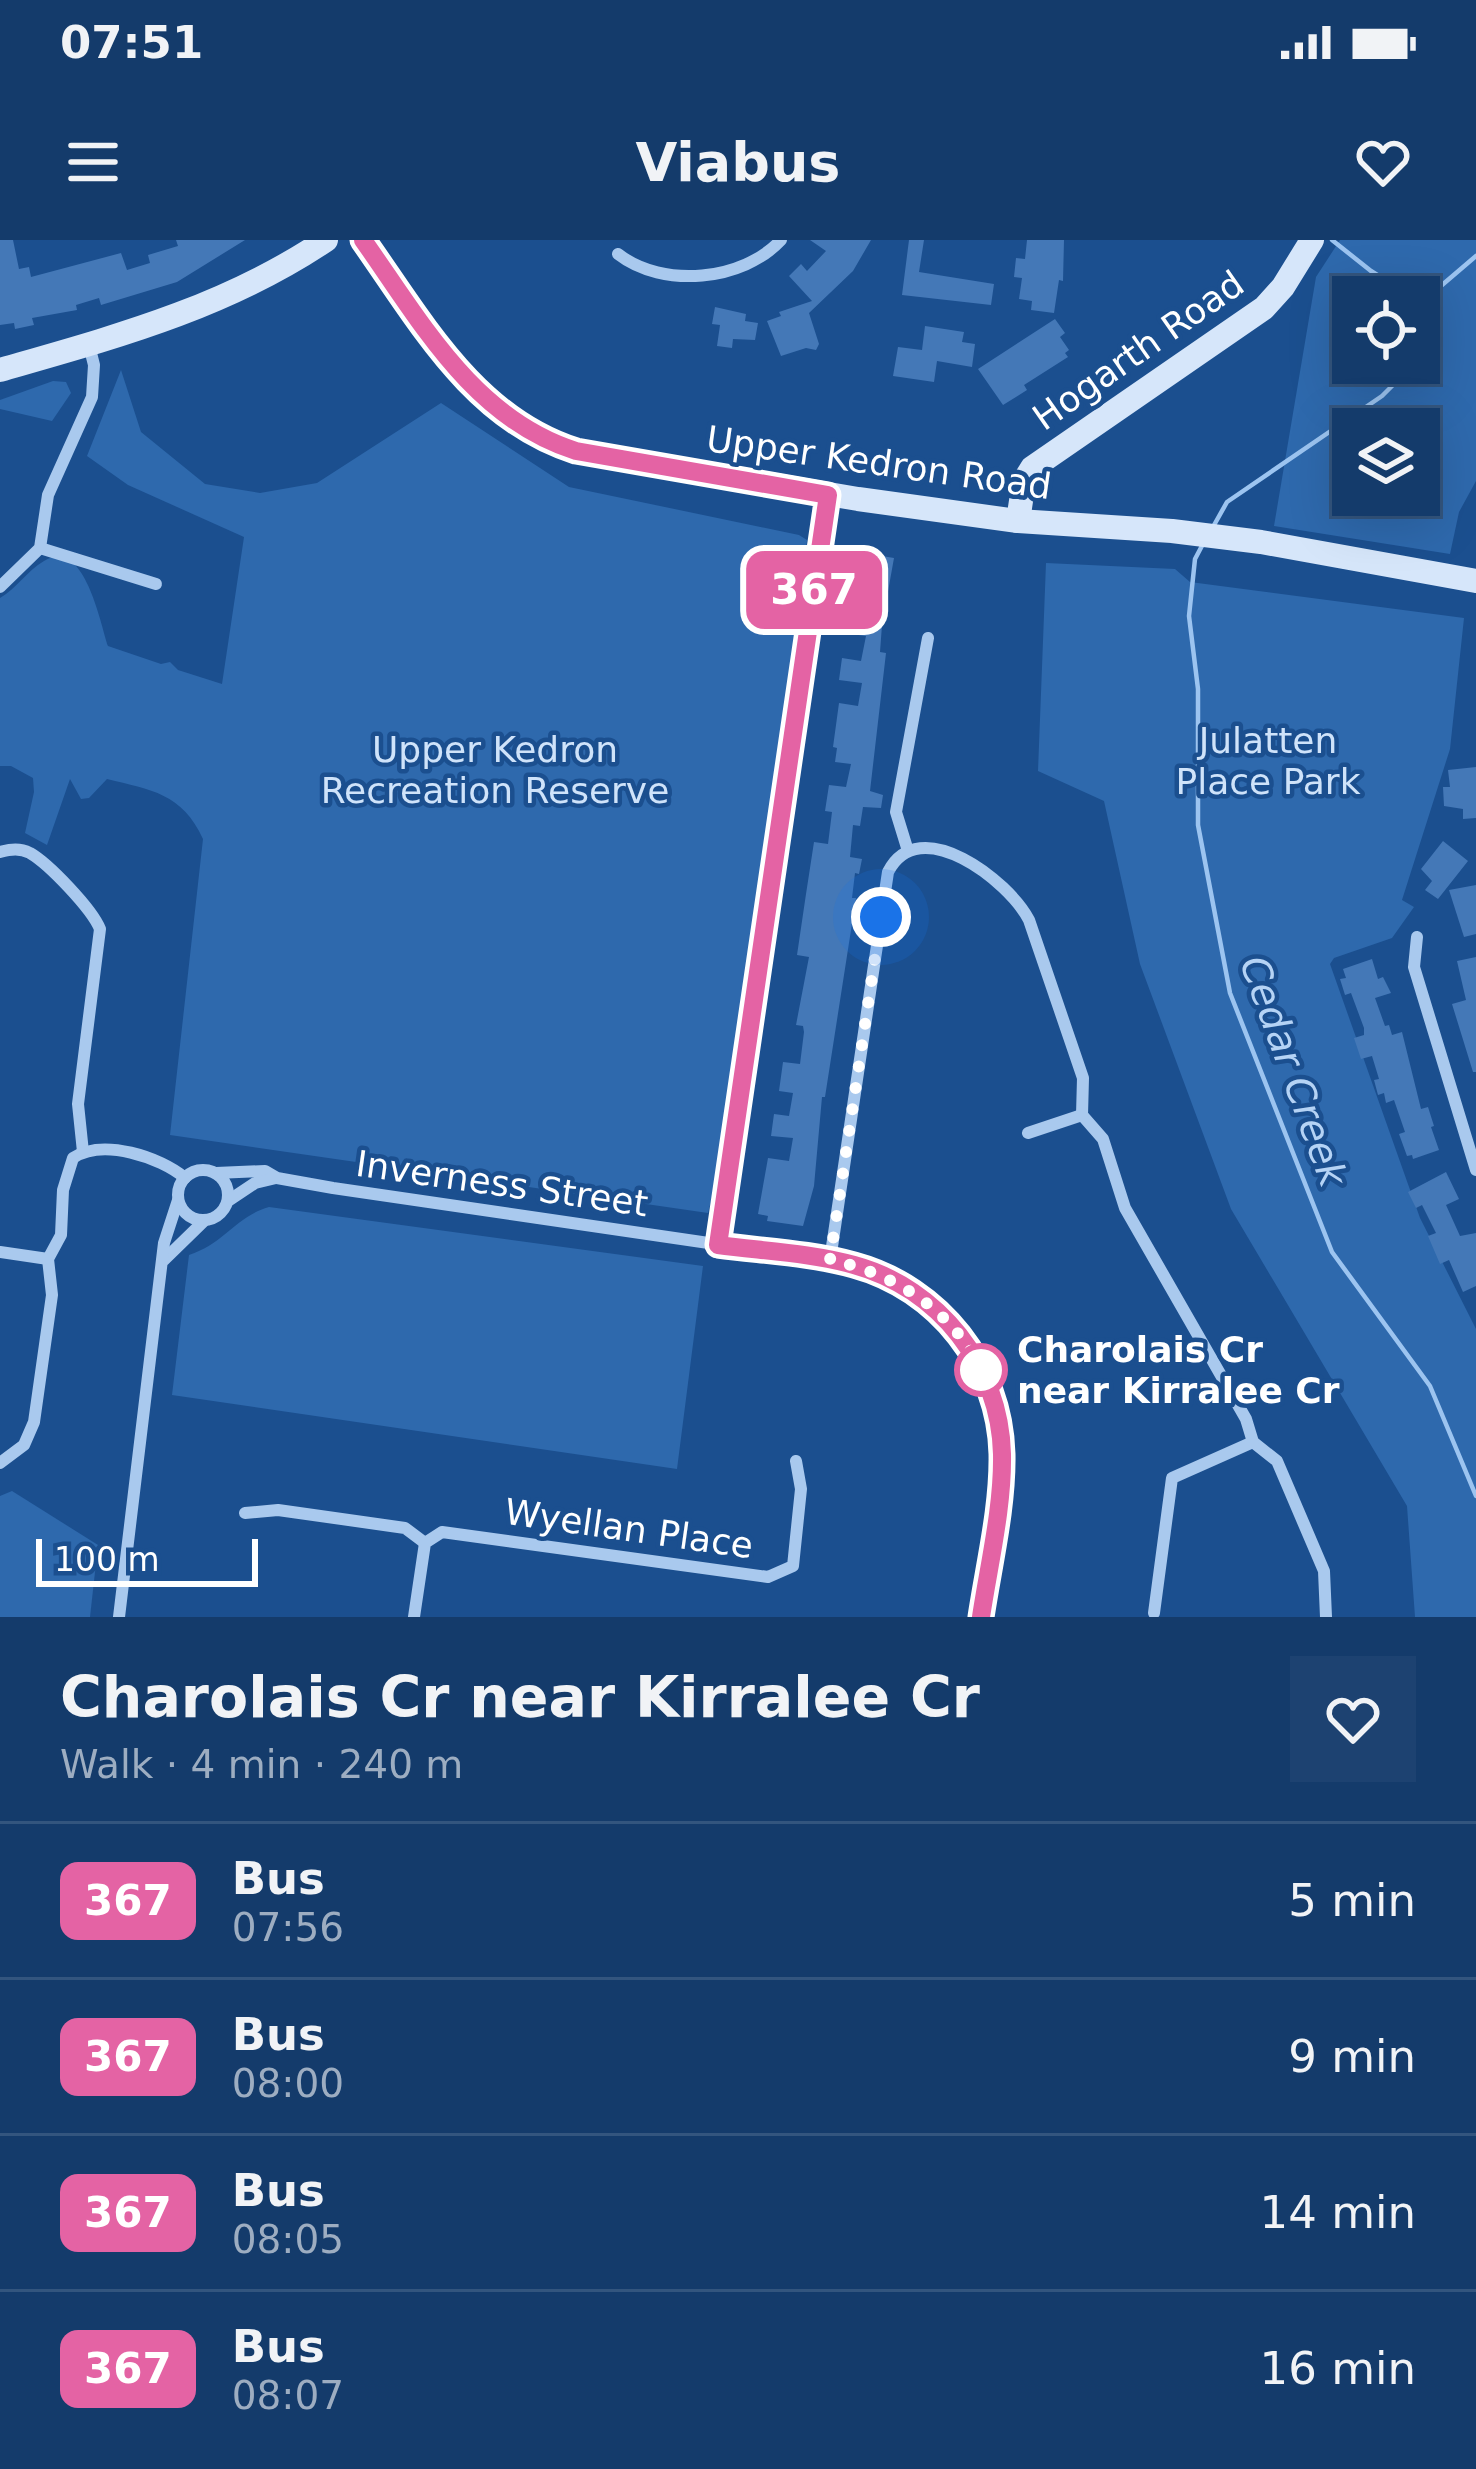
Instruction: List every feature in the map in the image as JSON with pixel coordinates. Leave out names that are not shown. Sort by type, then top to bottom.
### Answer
[{"type":"main road","points":[[0,370],[162,323],[213,302],[326,240]]},
{"type":"main road","name":"Upper Kedron Road","points":[[363,240],[467,381],[502,414],[576,451],[828,495],[1018,521],[1261,542],[1476,581]]},
{"type":"main road","name":"Hogarth Road","points":[[1018,521],[1024,481],[1033,467],[1264,308],[1312,240]]},
{"type":"street","points":[[618,254],[643,268],[707,276],[745,267],[781,240]]},
{"type":"street","points":[[0,587],[40,548],[48,495],[92,397],[94,365],[89,345]]},
{"type":"street","points":[[718,1245],[828,495]]},
{"type":"street","points":[[40,548],[156,584]]},
{"type":"street","points":[[908,851],[896,815],[928,638]]},
{"type":"street","points":[[0,852],[25,850],[37,858],[90,911],[100,929],[78,1104],[82,1152]]},
{"type":"street","points":[[830,1260],[887,876],[893,863],[908,851],[937,851],[971,862],[1019,901],[1083,1078],[1082,1115],[1103,1139],[1125,1208],[1246,1419],[1252,1442],[1277,1461],[1324,1571],[1326,1617]]},
{"type":"street","points":[[1417,937],[1414,967],[1476,1170]]},
{"type":"street","points":[[1028,1133],[1082,1115]]},
{"type":"street","points":[[0,1463],[24,1445],[34,1422],[52,1295],[48,1259],[61,1235],[73,1158],[82,1152],[159,1160],[184,1178]]},
{"type":"street","points":[[119,1617],[164,1243],[184,1178],[198,1170],[216,1173],[227,1188],[228,1201]]},
{"type":"street","name":"Inverness Street","points":[[216,1173],[255,1170],[277,1178],[830,1260],[879,1273],[920,1296],[953,1327],[986,1379],[998,1416],[1002,1456],[981,1617]]},
{"type":"street","points":[[164,1262],[205,1221],[219,1216],[228,1201],[255,1183],[277,1178]]},
{"type":"street","points":[[178,1200],[186,1215],[205,1221]]},
{"type":"street","points":[[0,1252],[48,1259]]},
{"type":"street","points":[[1154,1613],[1172,1478],[1252,1442]]},
{"type":"street","name":"Wyellan Place","points":[[425,1544],[442,1532],[768,1577],[793,1566],[801,1489],[796,1461]]},
{"type":"street","points":[[245,1513],[278,1510],[405,1528],[425,1544],[415,1617]]},
{"type":"green space","points":[[1340,240],[1476,240],[1476,481],[1459,512],[1450,554],[1274,526],[1316,277]]},
{"type":"green space","name":"Upper Kedron Recreation Reserve","points":[[121,370],[141,432],[205,484],[260,493],[317,483],[441,403],[569,487],[807,540],[735,1077],[708,1213],[170,1135],[203,839],[185,812],[164,796],[107,779],[89,798],[81,799],[70,779],[47,845],[25,833],[33,778],[11,766],[0,766],[0,598],[44,561],[58,556],[80,571],[108,646],[161,664],[170,662],[178,670],[222,684],[244,537],[128,485],[87,456]]},
{"type":"green space","points":[[53,381],[66,382],[71,393],[52,421],[0,409],[0,400]]},
{"type":"green space","name":"Julatten Place Park","points":[[1046,563],[1175,569],[1190,582],[1464,618],[1450,749],[1402,900],[1414,907],[1392,938],[1334,958],[1330,964],[1420,1218],[1476,1329],[1476,1617],[1415,1617],[1407,1506],[1231,1209],[1140,964],[1104,801],[1038,771]]},
{"type":"green space","points":[[269,1207],[703,1266],[677,1469],[172,1395],[189,1255]]},
{"type":"green space","points":[[12,1491],[98,1545],[90,1617],[0,1617],[0,1496]]},
{"type":"building","points":[[0,240],[13,240],[19,269],[29,267],[31,277],[121,253],[127,270],[150,263],[148,255],[178,246],[176,240],[245,240],[177,282],[101,305],[99,298],[76,305],[77,310],[32,318],[34,325],[15,329],[14,323],[0,325]]},
{"type":"building","points":[[810,240],[871,240],[853,271],[809,313],[819,344],[816,350],[806,348],[781,356],[767,321],[812,301],[789,276],[801,264],[807,271],[826,251]]},
{"type":"building","points":[[909,240],[924,240],[919,272],[994,284],[991,305],[902,295]]},
{"type":"building","points":[[1027,240],[1064,240],[1063,281],[1059,280],[1054,313],[1031,310],[1032,301],[1019,299],[1022,278],[1014,277],[1016,258],[1025,259]]},
{"type":"building","points":[[715,307],[746,314],[745,321],[758,323],[755,340],[733,339],[732,348],[717,346],[720,325],[712,324]]},
{"type":"building","points":[[1055,319],[1065,333],[1060,337],[1068,357],[1024,385],[1027,390],[1003,405],[978,369]]},
{"type":"building","points":[[925,326],[964,332],[962,342],[975,344],[972,367],[937,361],[934,382],[893,376],[898,347],[922,350]]},
{"type":"building","points":[[870,554],[894,558],[882,625],[880,652],[886,653],[870,791],[883,795],[881,808],[863,807],[860,826],[853,825],[850,857],[862,859],[859,874],[855,873],[852,898],[856,898],[822,1097],[814,1186],[803,1226],[767,1221],[768,1216],[758,1214],[768,1158],[789,1161],[793,1138],[771,1136],[774,1114],[789,1116],[793,1093],[779,1091],[783,1062],[800,1064],[804,1032],[803,1026],[796,1025],[809,957],[797,955],[806,894],[814,842],[828,844],[829,785],[846,787],[851,764],[835,762],[839,703],[858,706],[862,683],[839,680],[842,658],[861,661],[866,636],[836,632],[843,563],[845,557],[869,561]]},
{"type":"building","points":[[1476,767],[1476,818],[1463,819],[1463,809],[1444,806],[1443,787],[1450,787],[1448,770]]},
{"type":"building","points":[[1443,841],[1468,861],[1438,899],[1425,890],[1432,881],[1421,869]]},
{"type":"building","points":[[1476,885],[1476,934],[1464,937],[1449,890]]},
{"type":"building","points":[[1476,957],[1473,1072],[1452,1004],[1466,1000],[1457,961]]},
{"type":"building","points":[[1372,959],[1378,979],[1383,977],[1391,993],[1375,998],[1392,1035],[1402,1032],[1421,1109],[1428,1107],[1439,1150],[1413,1159],[1407,1156],[1399,1134],[1405,1132],[1394,1100],[1386,1103],[1384,1093],[1378,1095],[1372,1056],[1361,1059],[1354,1038],[1364,1035],[1364,1028],[1351,993],[1345,995],[1340,979],[1346,978],[1343,969]]},
{"type":"building","points":[[1446,1172],[1459,1199],[1446,1205],[1460,1236],[1476,1233],[1476,1286],[1463,1292],[1449,1260],[1440,1264],[1428,1236],[1436,1233],[1422,1205],[1416,1208],[1408,1192]]},
{"type":"waterway","points":[[1332,240],[1379,276]]},
{"type":"waterway","name":"Cedar Creek","points":[[1440,287],[1476,256]]},
{"type":"waterway","name":"Cedar Creek","points":[[1213,527],[1227,502],[1394,384]]},
{"type":"waterway","name":"Cedar Creek","points":[[1204,542],[1195,559],[1189,616],[1198,689],[1198,825],[1230,993],[1332,1252],[1430,1386],[1476,1496]]},
{"type":"bus line","name":"367","points":[[363,240],[467,381],[502,414],[539,436],[576,451],[828,495],[718,1245],[830,1260],[879,1273],[939,1312],[965,1342],[993,1399],[1002,1448],[981,1617]]},
{"type":"place","name":"Charolais Cr near Kirralee Cr","points":[[981,1370]]},
{"type":"route","points":[[881,917],[830,1260],[879,1273],[920,1296],[953,1327],[981,1370]]}]
